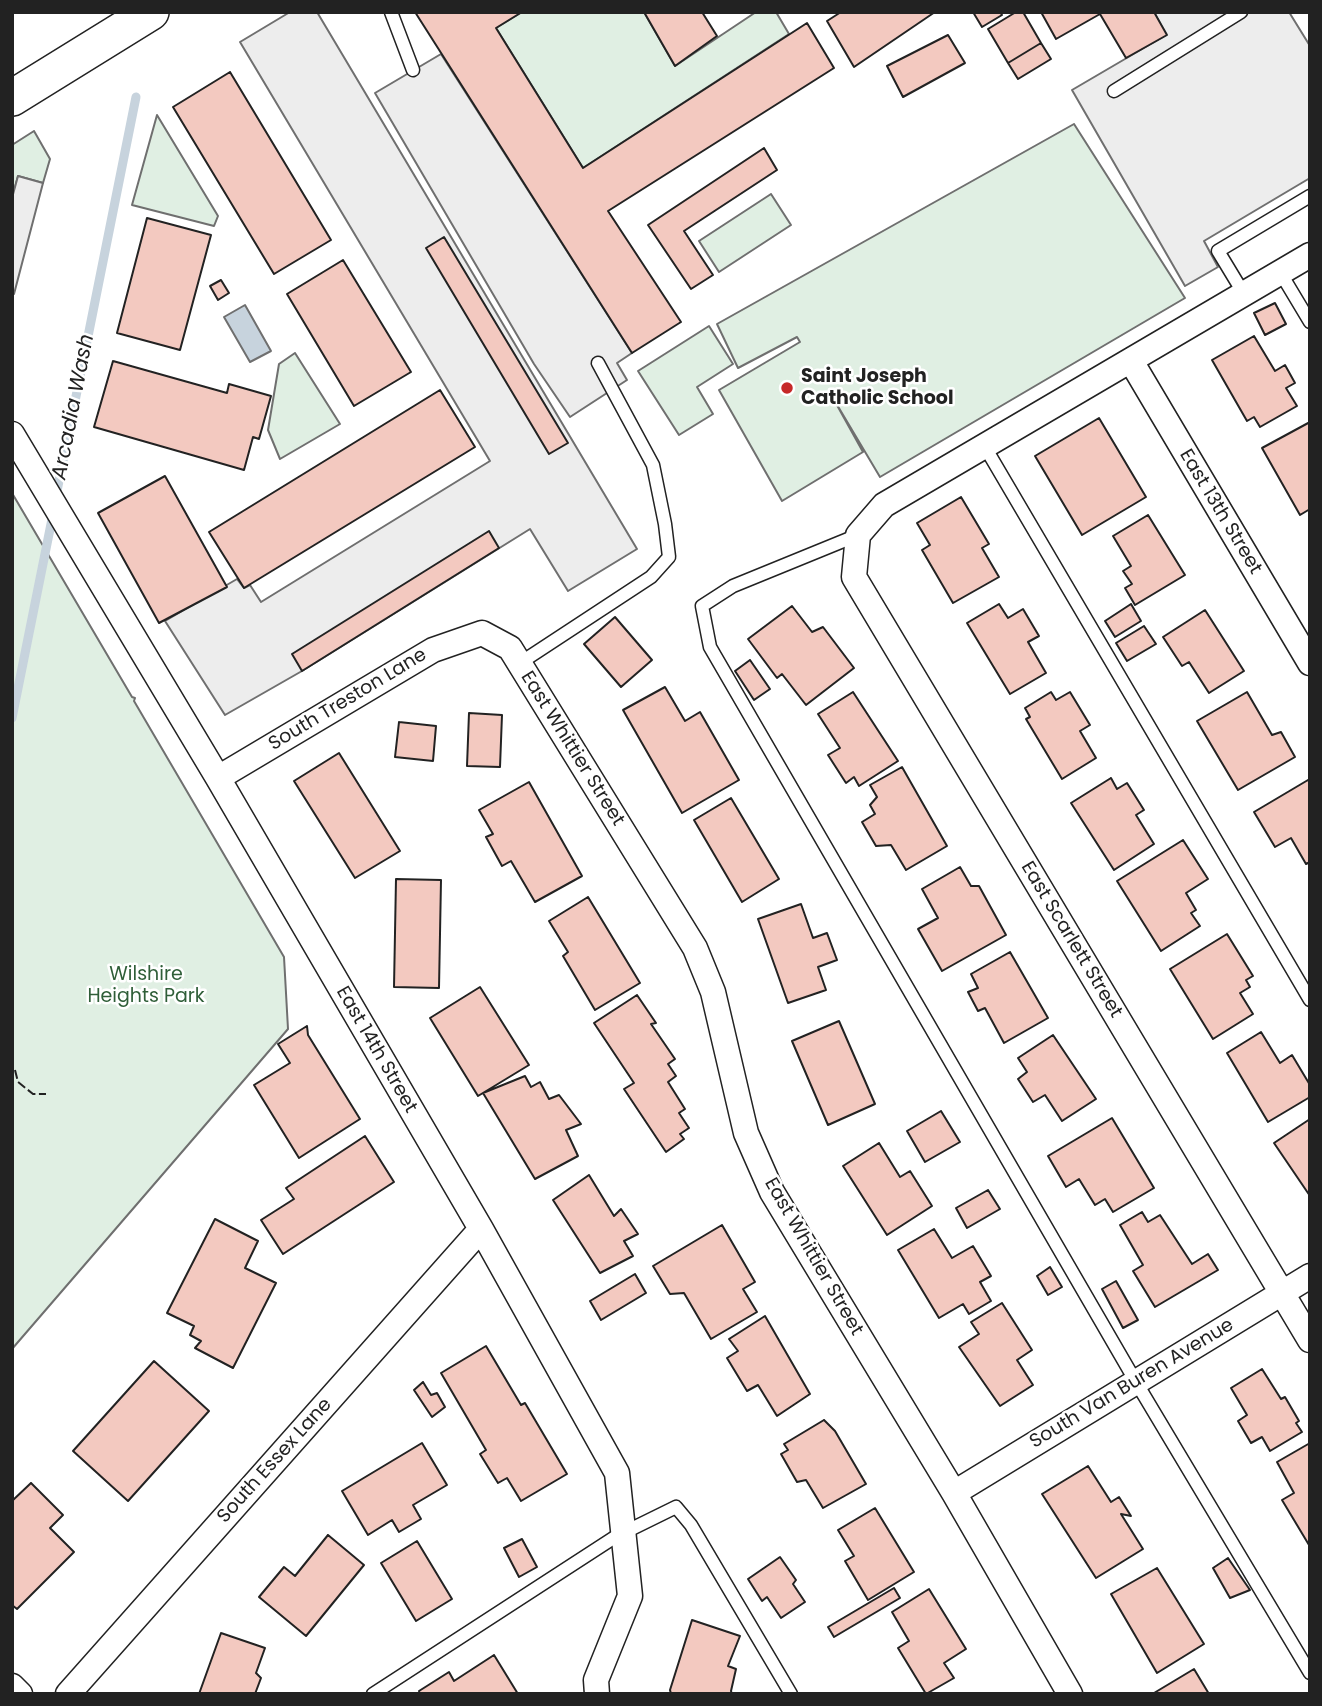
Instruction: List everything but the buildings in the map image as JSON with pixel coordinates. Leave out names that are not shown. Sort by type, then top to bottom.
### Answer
[{"type":"main road","points":[[12,98],[151,12]]},
{"type":"street","points":[[858,535],[884,505],[1310,255]]},
{"type":"street","name":"East 13th Street","points":[[1131,361],[1310,663]]},
{"type":"street","name":"East 14th Street","points":[[13,438],[218,778],[481,1229],[617,1473],[630,1596],[596,1681],[597,1694]]},
{"type":"street","name":"East Scarlett Street","points":[[858,535],[854,577],[1310,1340]]},
{"type":"street","name":"East Whittier Street","points":[[482,633],[510,648],[695,948],[713,992],[746,1132],[772,1192],[954,1493],[1070,1694]]},
{"type":"street","name":"South Treston Lane","points":[[218,778],[433,650],[482,633]]},
{"type":"street","name":"South Essex Lane","points":[[68,1694],[481,1229]]},
{"type":"street","name":"South Van Buren Avenue","points":[[954,1493],[1310,1276]]},
{"type":"street","points":[[12,1686],[20,1694]]},
{"type":"lane","points":[[391,12],[413,71]]},
{"type":"lane","points":[[1114,92],[1241,12]]},
{"type":"lane","points":[[1244,294],[1218,251],[1310,196]]},
{"type":"lane","points":[[1280,272],[1310,322]]},
{"type":"lane","points":[[520,663],[652,577],[669,557],[653,465],[598,363]]},
{"type":"lane","points":[[985,447],[1310,1000]]},
{"type":"lane","points":[[858,535],[733,586],[702,606],[710,647],[1136,1382],[1310,1673]]},
{"type":"lane","points":[[373,1694],[623,1533],[676,1507],[691,1525],[791,1694]]},
{"type":"green space","points":[[522,12],[644,12],[675,66],[756,12],[776,12],[789,34],[583,168],[496,28]]},
{"type":"green space","points":[[157,115],[218,216],[214,226],[132,205]]},
{"type":"green space","points":[[1074,124],[1185,298],[880,477],[833,398],[863,452],[782,501],[719,390],[800,342],[797,337],[738,368],[717,324]]},
{"type":"green space","points":[[34,131],[50,159],[43,183],[18,176],[12,198],[12,145]]},
{"type":"green space","points":[[771,194],[791,225],[719,272],[699,241]]},
{"type":"green space","points":[[709,326],[733,364],[697,387],[713,414],[679,435],[638,371]]},
{"type":"green space","points":[[295,353],[340,424],[280,459],[268,430],[279,364]]},
{"type":"green space","name":"Wilshire Heights Park","points":[[12,493],[135,698],[134,701],[284,957],[288,1029],[12,1349]]},
{"type":"shaded area","points":[[290,12],[317,12],[637,549],[568,591],[530,529],[302,671],[225,715],[165,621],[237,579],[244,588],[250,585],[261,602],[490,461],[240,42]]},
{"type":"shaded area","points":[[1154,12],[1289,12],[1310,46],[1310,178],[1204,241],[1218,267],[1185,286],[1072,90],[1166,35]]},
{"type":"shaded area","points":[[441,54],[632,353],[617,363],[627,380],[570,417],[534,364],[375,93]]},
{"type":"shaded area","points":[[18,176],[43,183],[14,294],[12,198]]},
{"type":"shaded area","points":[[245,305],[271,351],[250,362],[224,317]]},
{"type":"waterway","name":"Arcadia Wash","points":[[56,496],[136,97]]},
{"type":"waterway","name":"Arcadia Wash","points":[[12,718],[53,514]]},
{"type":"fence","points":[[15,1070],[18,1082],[33,1094],[46,1094]]},
{"type":"place","name":"Saint Joseph Catholic School","points":[[787,388]]}]
